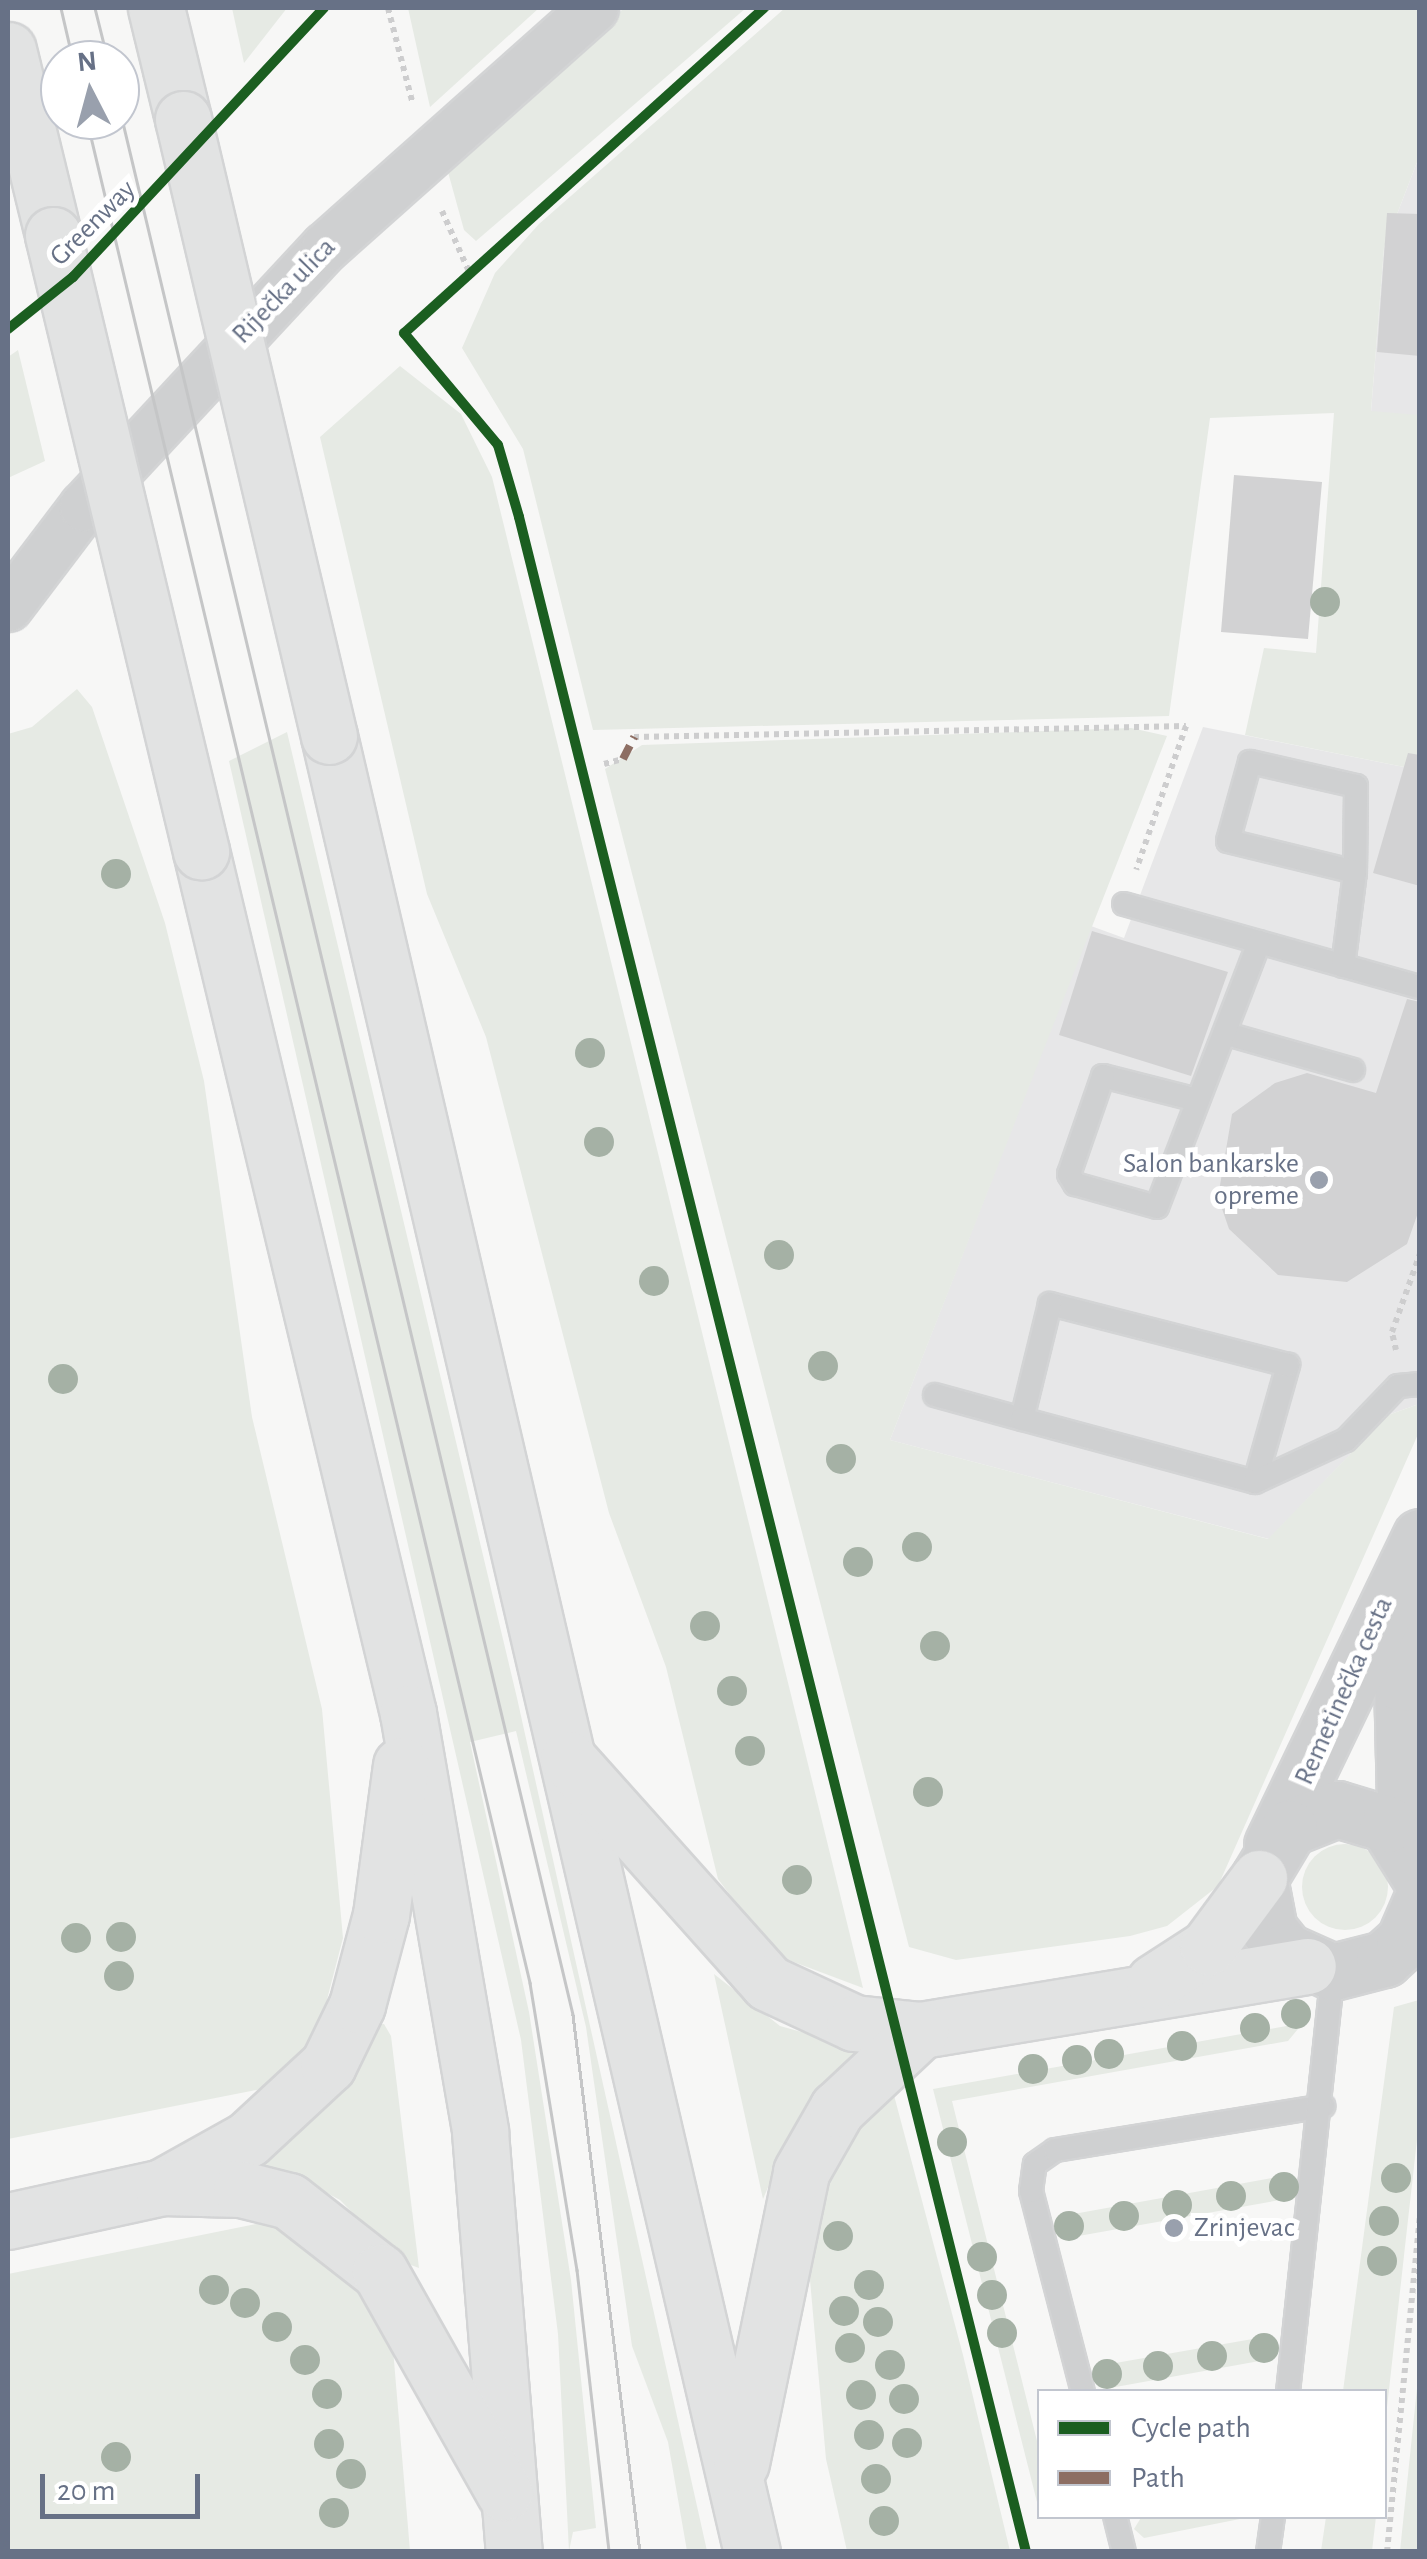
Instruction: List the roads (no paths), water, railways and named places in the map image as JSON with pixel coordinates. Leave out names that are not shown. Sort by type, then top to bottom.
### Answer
[{"type":"main road","points":[[156,8],[752,2552]]},
{"type":"main road","points":[[8,50],[408,1712],[480,2132],[512,2527]]},
{"type":"main road","points":[[162,2187],[248,2139],[328,2065],[357,2005],[380,1915],[408,1712]]},
{"type":"main road","points":[[563,1753],[768,1982],[854,2023],[921,2030],[1143,1988],[1321,1969]]},
{"type":"main road","points":[[1143,1988],[1208,1947],[1265,1862]]},
{"type":"main road","points":[[737,2486],[800,2172],[837,2109],[921,2030]]},
{"type":"main road","points":[[8,2221],[162,2187],[241,2189],[289,2202],[342,2235],[380,2272],[512,2527]]},
{"type":"street","name":"Riječka ulica","points":[[8,607],[84,507],[326,247],[594,8]]},
{"type":"street","name":"Remetinečka cesta","points":[[1265,1862],[1420,1537]]},
{"type":"street","name":"Remetinečka cesta","points":[[1416,1892],[1402,1682],[1420,1597]]},
{"type":"street","points":[[1337,1809],[1387,1824],[1416,1892],[1384,1960],[1321,1969],[1269,1930],[1265,1862],[1311,1814],[1337,1809]]},
{"type":"lane","points":[[1343,966],[1355,872],[1356,786],[1250,762],[1228,841],[1355,872]]},
{"type":"lane","points":[[1124,904],[1420,987]]},
{"type":"lane","points":[[1192,1100],[1102,1076],[1069,1174],[1075,1184],[1157,1207],[1192,1100],[1227,1034],[1258,942]]},
{"type":"lane","points":[[1227,1034],[1354,1070]]},
{"type":"lane","points":[[1022,1419],[1050,1304],[1288,1366],[1255,1482]]},
{"type":"lane","points":[[935,1395],[1255,1482],[1346,1440],[1398,1386],[1414,1375]]},
{"type":"lane","points":[[1288,2389],[1322,2106],[1321,1969]]},
{"type":"lane","points":[[1082,2389],[1031,2191],[1035,2164],[1055,2150],[1322,2106]]},
{"type":"lane","points":[[1116,2519],[1124,2552]]},
{"type":"lane","points":[[1268,2552],[1272,2519]]},
{"type":"tram line","points":[[61,8],[68,40]]},
{"type":"tram line","points":[[95,8],[103,40]]},
{"type":"tram line","points":[[92,140],[530,1983],[577,2270],[609,2552]]},
{"type":"tram line","points":[[127,140],[573,2015],[640,2552]]},
{"type":"place","name":"Salon bankarske opreme","points":[[1319,1180]]},
{"type":"place","name":"Zrinjevac","points":[[1174,2228]]}]
